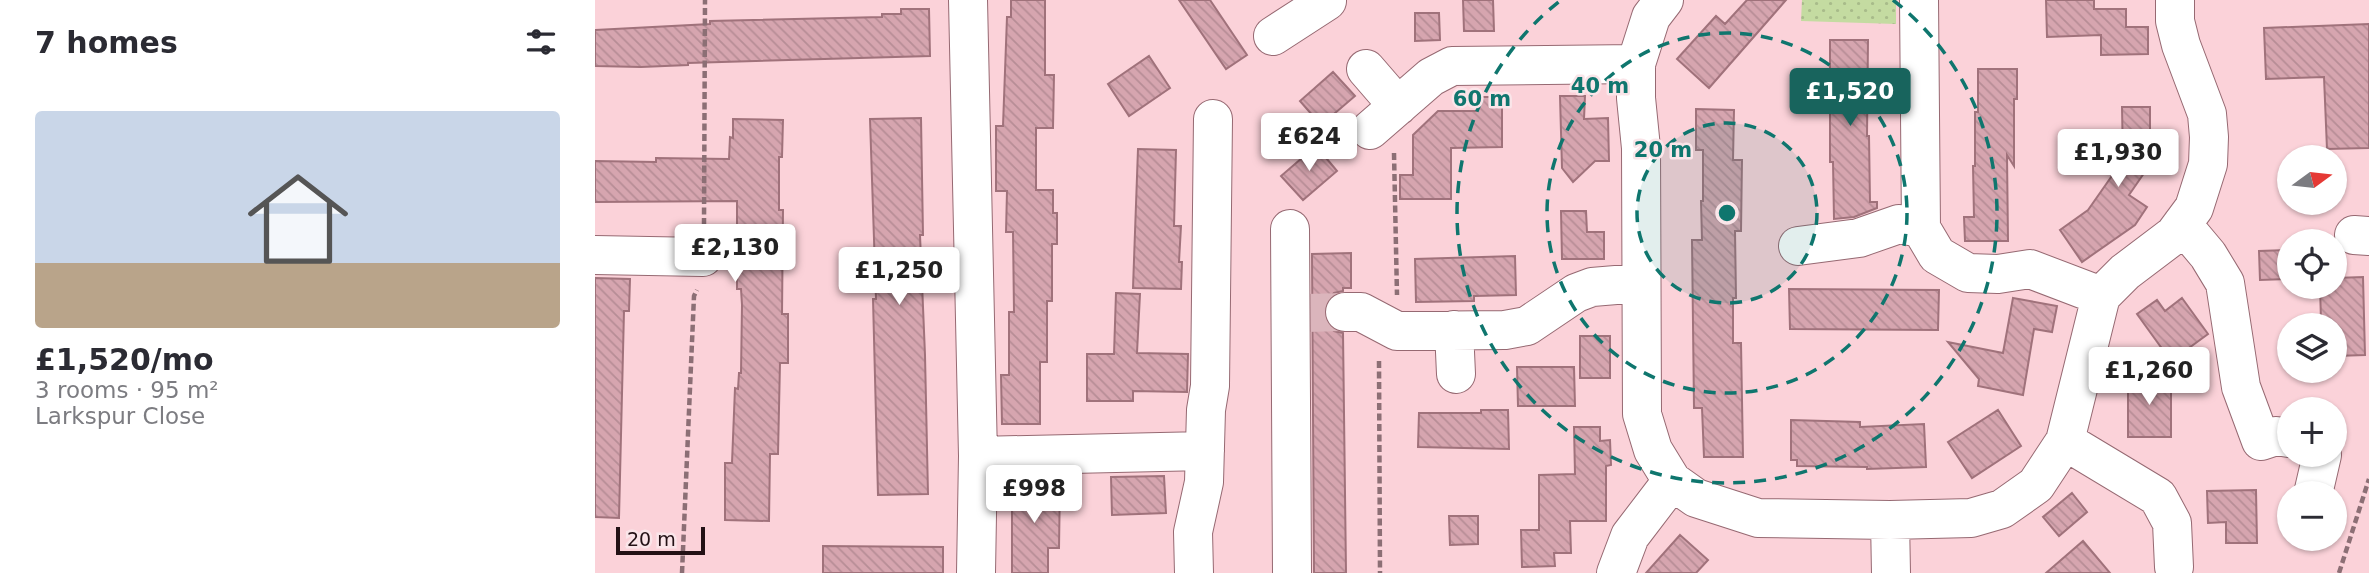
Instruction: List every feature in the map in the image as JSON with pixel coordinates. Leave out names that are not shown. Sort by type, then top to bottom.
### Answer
[{"type":"street","points":[[968,0],[978,456],[976,573]]},
{"type":"street","points":[[1664,0],[1651,17],[1636,64],[1641,148],[1642,414],[1653,450],[1672,481],[1696,498],[1758,518],[1890,520],[1971,518],[2002,509],[2036,485],[2065,441],[2101,296],[2125,272],[2174,235],[2194,208],[2208,164],[2207,114],[2181,45],[2175,21],[2175,0]]},
{"type":"street","points":[[1919,0],[1921,228],[1937,255],[1968,273],[1998,274],[2030,270],[2101,296]]},
{"type":"street","points":[[1280,20],[1327,1]]},
{"type":"street","points":[[1366,69],[1387,116],[1431,77],[1452,66],[1636,64]]},
{"type":"street","points":[[1194,573],[1194,524],[1205,466],[1206,410],[1210,386],[1204,133]]},
{"type":"street","points":[[1798,246],[1859,239],[1899,224],[1921,228]]},
{"type":"street","points":[[2182,224],[2208,255],[2225,283],[2241,387],[2261,441],[2277,436]]},
{"type":"street","points":[[1290,229],[1299,313],[1292,573]]},
{"type":"street","points":[[595,255],[703,257]]},
{"type":"street","points":[[1374,322],[1454,330],[1505,330],[1527,326],[1576,293],[1592,287],[1640,283]]},
{"type":"street","points":[[1454,330],[1456,374]]},
{"type":"street","points":[[2065,441],[2158,497],[2172,523],[2174,567]]},
{"type":"street","points":[[978,456],[1205,466]]},
{"type":"street","points":[[1616,573],[1630,536],[1672,481]]},
{"type":"street","points":[[1890,520],[1891,573]]},
{"type":"path","points":[[682,573],[694,296],[703,257],[705,0]]},
{"type":"path","points":[[1380,573],[1374,322],[1387,116]]},
{"type":"path","points":[[2339,573],[2369,480]]},
{"type":"green space","points":[[1802,0],[1896,0],[1896,24],[1801,21]]},
{"type":"building","points":[[1011,0],[1045,0],[1045,75],[1054,75],[1053,128],[1036,128],[1036,190],[1053,190],[1053,213],[1057,213],[1057,244],[1052,244],[1052,301],[1047,301],[1047,362],[1040,362],[1040,424],[1002,424],[1001,375],[1009,375],[1009,312],[1014,312],[1013,232],[1006,232],[1007,191],[996,191],[996,126],[1003,126],[1007,17],[1011,17]]},
{"type":"building","points":[[1179,0],[1210,0],[1247,55],[1226,69]]},
{"type":"building","points":[[1463,0],[1493,0],[1494,31],[1464,31]]},
{"type":"building","points":[[1747,0],[1786,0],[1709,88],[1677,59],[1716,16],[1725,24]]},
{"type":"building","points":[[2046,0],[2094,0],[2094,9],[2126,9],[2126,27],[2148,27],[2148,54],[2101,55],[2101,35],[2047,37]]},
{"type":"building","points":[[901,9],[929,9],[930,56],[688,63],[641,67],[595,66],[595,30],[710,24],[710,21],[882,17],[882,14],[901,14]]},
{"type":"building","points":[[1415,13],[1439,13],[1440,40],[1415,41]]},
{"type":"building","points":[[2369,24],[2369,148],[2327,145],[2324,77],[2266,79],[2264,28]]},
{"type":"building","points":[[1830,40],[1868,40],[1867,136],[1870,202],[1877,202],[1877,208],[1854,217],[1834,219],[1833,162],[1830,162]]},
{"type":"building","points":[[1149,56],[1170,88],[1129,116],[1108,84]]},
{"type":"building","points":[[1978,69],[2017,69],[2014,166],[2007,155],[2008,241],[1965,241],[1964,217],[1974,217],[1973,166],[1975,112],[1978,112]]},
{"type":"building","points":[[1333,72],[1355,96],[1321,125],[1300,101]]},
{"type":"building","points":[[1560,96],[1585,96],[1584,119],[1608,118],[1609,161],[1595,161],[1573,182],[1562,168]]},
{"type":"building","points":[[1477,97],[1502,97],[1502,147],[1451,148],[1451,199],[1400,199],[1400,175],[1413,175],[1413,135],[1438,111],[1477,111]]},
{"type":"building","points":[[2122,107],[2150,107],[2150,133],[2171,134],[2129,195],[2147,207],[2135,225],[2082,262],[2060,230],[2088,210],[2123,160]]},
{"type":"building","points":[[1696,109],[1734,110],[1733,160],[1742,160],[1741,231],[1735,231],[1736,298],[1733,298],[1733,343],[1741,343],[1743,457],[1704,457],[1702,408],[1694,408],[1692,240],[1702,240],[1703,201],[1703,150],[1696,150]]},
{"type":"building","points":[[921,118],[923,235],[920,235],[928,494],[878,495],[873,299],[876,299],[870,119]]},
{"type":"building","points":[[733,119],[783,120],[782,157],[779,157],[779,210],[783,210],[782,314],[788,314],[788,363],[780,363],[778,454],[770,454],[769,521],[725,520],[725,463],[732,463],[735,388],[738,389],[741,373],[742,305],[741,289],[737,289],[737,201],[595,202],[595,161],[729,159]]},
{"type":"building","points":[[1316,146],[1337,171],[1303,200],[1281,176]]},
{"type":"building","points":[[1138,149],[1176,150],[1174,226],[1181,226],[1181,289],[1133,288]]},
{"type":"building","points":[[1561,211],[1586,211],[1587,232],[1604,232],[1604,259],[1562,259]]},
{"type":"building","points":[[2277,250],[2277,279],[2260,280],[2259,251]]},
{"type":"building","points":[[1351,253],[1351,288],[1343,288],[1343,291],[1334,293],[1326,301],[1323,311],[1326,323],[1334,331],[1343,333],[1346,573],[1314,573],[1312,254]]},
{"type":"building","points":[[1515,256],[1516,295],[1474,296],[1474,301],[1416,302],[1415,259]]},
{"type":"building","points":[[2363,277],[2365,355],[2347,356],[2347,313],[2321,313],[2320,299],[2347,299],[2347,278]]},
{"type":"building","points":[[595,278],[630,279],[629,311],[624,311],[619,518],[595,517]]},
{"type":"building","points":[[1789,289],[1939,290],[1938,330],[1790,329]]},
{"type":"building","points":[[1116,293],[1140,294],[1137,353],[1188,354],[1187,392],[1133,391],[1133,401],[1087,401],[1087,354],[1114,354]]},
{"type":"building","points":[[2013,298],[2057,306],[2052,332],[2034,329],[2023,395],[1978,386],[1979,379],[1948,342],[2003,353]]},
{"type":"building","points":[[2182,298],[2208,334],[2171,361],[2137,314],[2157,300],[2165,311]]},
{"type":"building","points":[[1580,336],[1610,336],[1610,378],[1580,378]]},
{"type":"building","points":[[1517,367],[1574,367],[1575,406],[1518,406]]},
{"type":"building","points":[[2128,378],[2171,378],[2171,437],[2128,437]]},
{"type":"building","points":[[1481,410],[1508,410],[1509,449],[1418,447],[1419,413],[1481,413]]},
{"type":"building","points":[[1998,410],[2021,446],[1972,478],[1948,442]]},
{"type":"building","points":[[1791,420],[1860,422],[1860,427],[1924,424],[1926,467],[1867,469],[1797,466],[1797,460],[1791,460]]},
{"type":"building","points":[[1574,427],[1600,427],[1600,441],[1610,440],[1611,465],[1606,466],[1606,521],[1570,521],[1571,553],[1554,553],[1555,566],[1522,567],[1521,530],[1539,530],[1539,475],[1575,474]]},
{"type":"building","points":[[1164,476],[1166,513],[1112,515],[1111,477]]},
{"type":"building","points":[[1012,481],[1060,481],[1059,548],[1048,548],[1048,573],[1012,573]]},
{"type":"building","points":[[2256,490],[2257,543],[2226,543],[2226,522],[2208,523],[2207,491]]},
{"type":"building","points":[[2072,493],[2087,512],[2059,536],[2043,517]]},
{"type":"building","points":[[1449,516],[1478,516],[1478,544],[1450,545]]},
{"type":"building","points":[[1680,535],[1708,560],[1696,573],[1646,573]]},
{"type":"building","points":[[2083,541],[2110,573],[2046,573]]},
{"type":"building","points":[[823,546],[943,547],[943,573],[823,573]]},
{"type":"tunnel","points":[[1306,313],[1345,312]]}]
